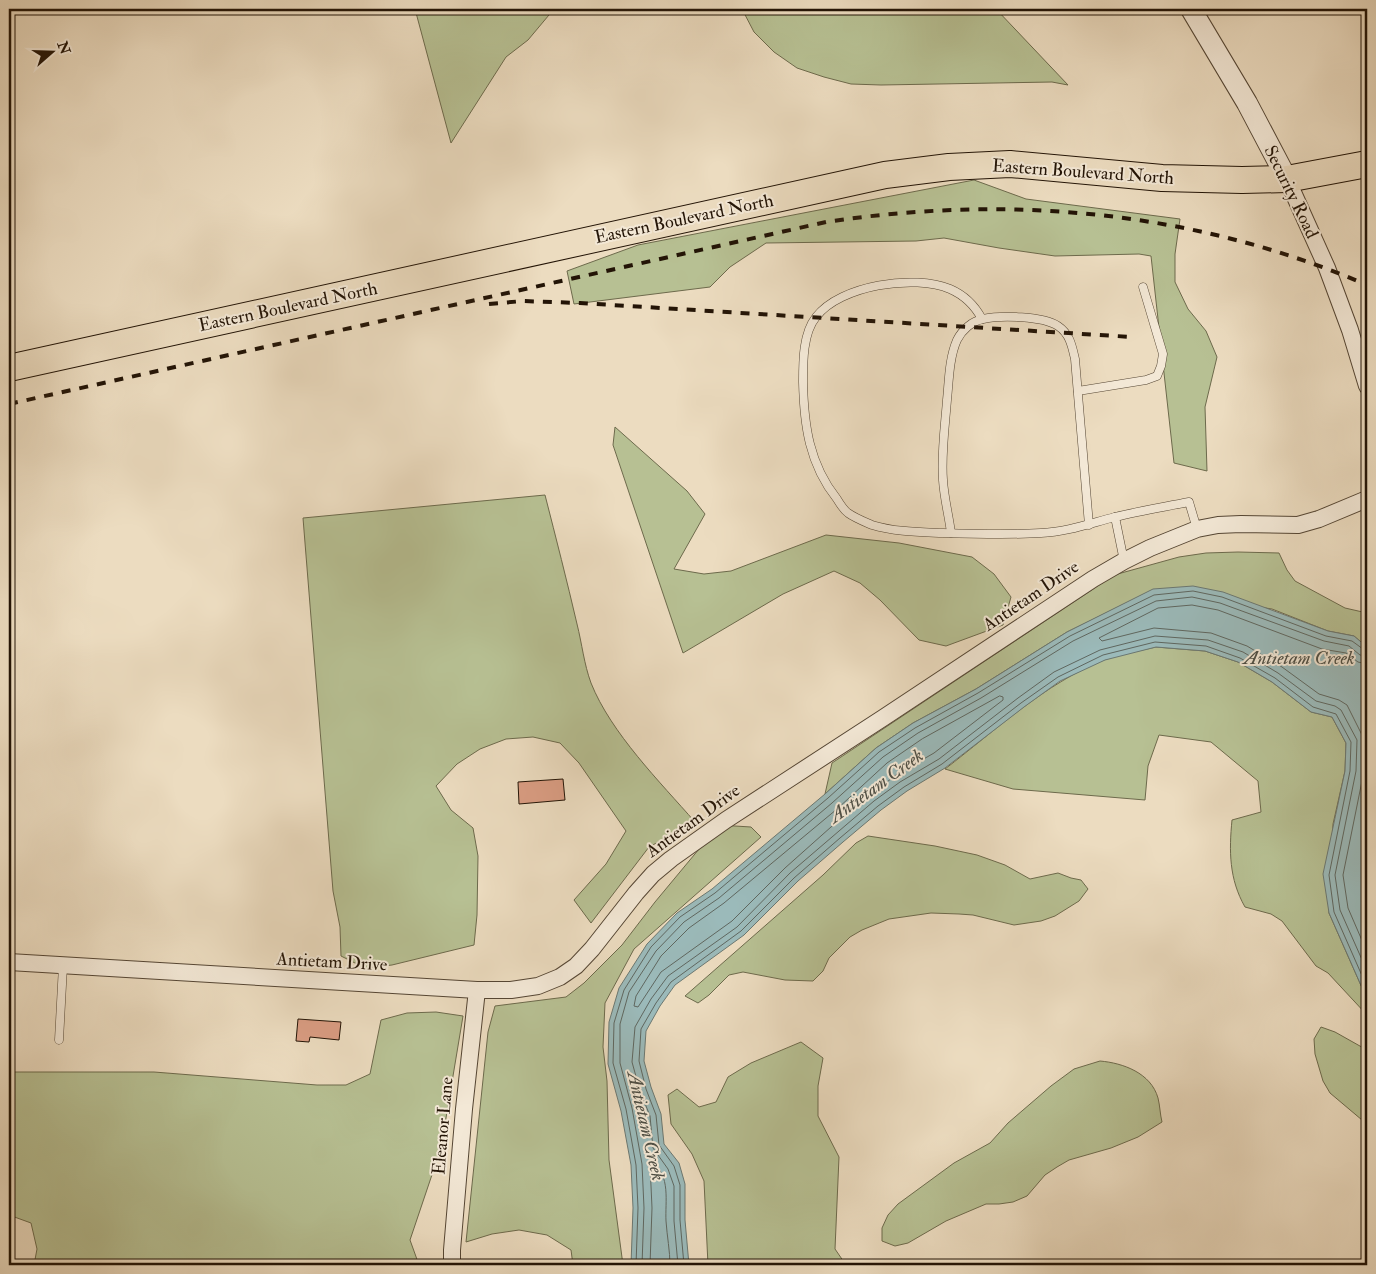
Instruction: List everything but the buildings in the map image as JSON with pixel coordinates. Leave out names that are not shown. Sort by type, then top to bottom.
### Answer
[{"type":"main road","name":"Eastern Boulevard North","points":[[9,368],[885,175],[949,167],[1010,164],[1202,180],[1287,179],[1367,164]]},
{"type":"street","name":"Security Road","points":[[1191,9],[1247,103],[1287,179],[1337,294],[1367,386]]},
{"type":"street","name":"Antietam Drive","points":[[9,962],[477,990],[511,990],[538,986],[560,977],[576,966],[592,949],[636,893],[653,874],[671,859],[726,820],[1124,561],[1197,529],[1218,525],[1241,524],[1298,525],[1319,519],[1367,500]]},
{"type":"street","name":"Eleanor Lane","points":[[452,1265],[464,1109],[477,990]]},
{"type":"lane","points":[[982,319],[966,298],[949,288],[920,282],[896,282],[854,292],[828,305],[815,318],[804,345],[804,414],[809,445],[832,492],[847,513],[873,525],[902,531],[1042,533],[1072,529],[1115,517],[1189,502],[1197,529]]},
{"type":"lane","points":[[1078,391],[1146,380],[1157,376],[1163,354],[1143,287]]},
{"type":"lane","points":[[951,533],[943,480],[944,435],[950,366],[957,340],[966,327],[982,319],[1024,318],[1044,321],[1057,326],[1066,333],[1072,343],[1089,524]]},
{"type":"lane","points":[[1115,517],[1124,561]]},
{"type":"lane","points":[[59,1040],[63,966]]},
{"type":"green space","points":[[415,9],[554,9],[528,40],[506,57],[451,143]]},
{"type":"green space","points":[[742,9],[996,9],[1068,85],[1052,82],[851,84],[797,68],[774,52],[754,32]]},
{"type":"green space","points":[[974,180],[1026,199],[1180,219],[1175,254],[1175,282],[1188,309],[1206,331],[1217,357],[1205,407],[1207,471],[1174,463],[1151,256],[1139,254],[1055,256],[944,238],[916,241],[766,243],[730,267],[710,287],[574,304],[567,271],[638,245]]},
{"type":"green space","points":[[615,427],[687,491],[705,514],[674,569],[704,574],[731,571],[826,535],[899,543],[972,557],[994,574],[1011,597],[1003,625],[946,646],[919,640],[880,600],[860,583],[834,571],[783,594],[683,653],[613,445]]},
{"type":"green space","points":[[545,495],[591,683],[600,702],[623,738],[695,822],[649,847],[591,923],[574,900],[606,864],[626,831],[579,763],[560,743],[533,737],[506,739],[480,749],[457,764],[436,786],[451,810],[473,828],[478,856],[477,915],[474,945],[392,965],[365,968],[341,956],[340,927],[333,891],[303,518]]},
{"type":"green space","points":[[1206,553],[1279,553],[1295,581],[1345,608],[1367,613],[1367,647],[1354,636],[1328,631],[1272,609],[1153,590],[1067,632],[976,689],[913,723],[876,748],[825,794],[832,763],[1114,575],[1179,557]]},
{"type":"green space","points":[[1156,647],[1205,651],[1238,662],[1272,682],[1311,712],[1332,717],[1346,743],[1345,771],[1333,824],[1329,913],[1367,999],[1367,1015],[1328,973],[1316,966],[1282,921],[1271,914],[1245,907],[1236,886],[1231,865],[1232,820],[1261,812],[1258,781],[1211,742],[1159,735],[1148,766],[1145,800],[1013,789],[945,769],[1021,709],[1061,682],[1104,660]]},
{"type":"green space","points":[[719,825],[751,827],[761,837],[634,949],[605,1003],[603,1047],[607,1081],[609,1160],[623,1265],[573,1265],[571,1250],[547,1235],[519,1230],[492,1234],[466,1242],[488,1032],[495,1006],[566,997],[584,983],[622,945]]},
{"type":"green space","points":[[868,836],[935,846],[977,855],[1005,865],[1030,879],[1058,873],[1081,880],[1088,889],[1079,901],[1055,916],[1041,921],[1014,925],[973,915],[931,913],[889,919],[850,937],[829,958],[823,971],[813,981],[785,980],[743,972],[729,975],[698,1003],[685,996],[823,875],[856,843]]},
{"type":"green space","points":[[436,1012],[463,1016],[441,1148],[410,1240],[419,1265],[34,1265],[37,1249],[31,1223],[9,1215],[9,1072],[154,1072],[317,1085],[346,1085],[370,1074],[381,1020],[407,1013]]},
{"type":"green space","points":[[1321,1027],[1335,1032],[1367,1050],[1367,1123],[1330,1093],[1323,1081],[1315,1054],[1314,1039]]},
{"type":"green space","points":[[801,1042],[823,1058],[818,1086],[818,1116],[839,1157],[835,1249],[846,1265],[708,1265],[704,1181],[692,1154],[671,1124],[668,1095],[677,1089],[699,1107],[716,1102],[728,1077],[751,1063]]},
{"type":"green space","points":[[1100,1061],[1127,1067],[1143,1076],[1154,1089],[1158,1098],[1162,1122],[1138,1137],[1111,1148],[1069,1160],[1045,1175],[1027,1196],[1013,1202],[986,1204],[946,1221],[908,1243],[895,1246],[882,1241],[882,1228],[888,1215],[898,1204],[954,1163],[990,1143],[1008,1123],[1074,1069]]},
{"type":"water","name":"Antietam Creek","points":[[1193,586],[1223,592],[1328,631],[1354,636],[1367,647],[1367,999],[1329,913],[1323,874],[1345,771],[1346,743],[1332,717],[1311,712],[1272,682],[1238,662],[1205,651],[1156,647],[1105,660],[1060,681],[945,768],[907,791],[881,810],[798,881],[744,935],[675,985],[646,1031],[644,1061],[661,1114],[664,1144],[679,1163],[685,1184],[685,1220],[689,1265],[631,1265],[633,1208],[631,1165],[621,1111],[608,1064],[609,1022],[619,988],[647,944],[677,913],[712,889],[825,794],[876,748],[913,723],[976,689],[1067,632],[1153,589]]},
{"type":"railway","points":[[9,404],[826,222],[895,214],[964,210],[1033,210],[1101,215],[1169,225],[1236,240],[1302,260],[1367,285]]},
{"type":"railway","points":[[489,304],[523,301],[580,303],[1132,337]]}]
